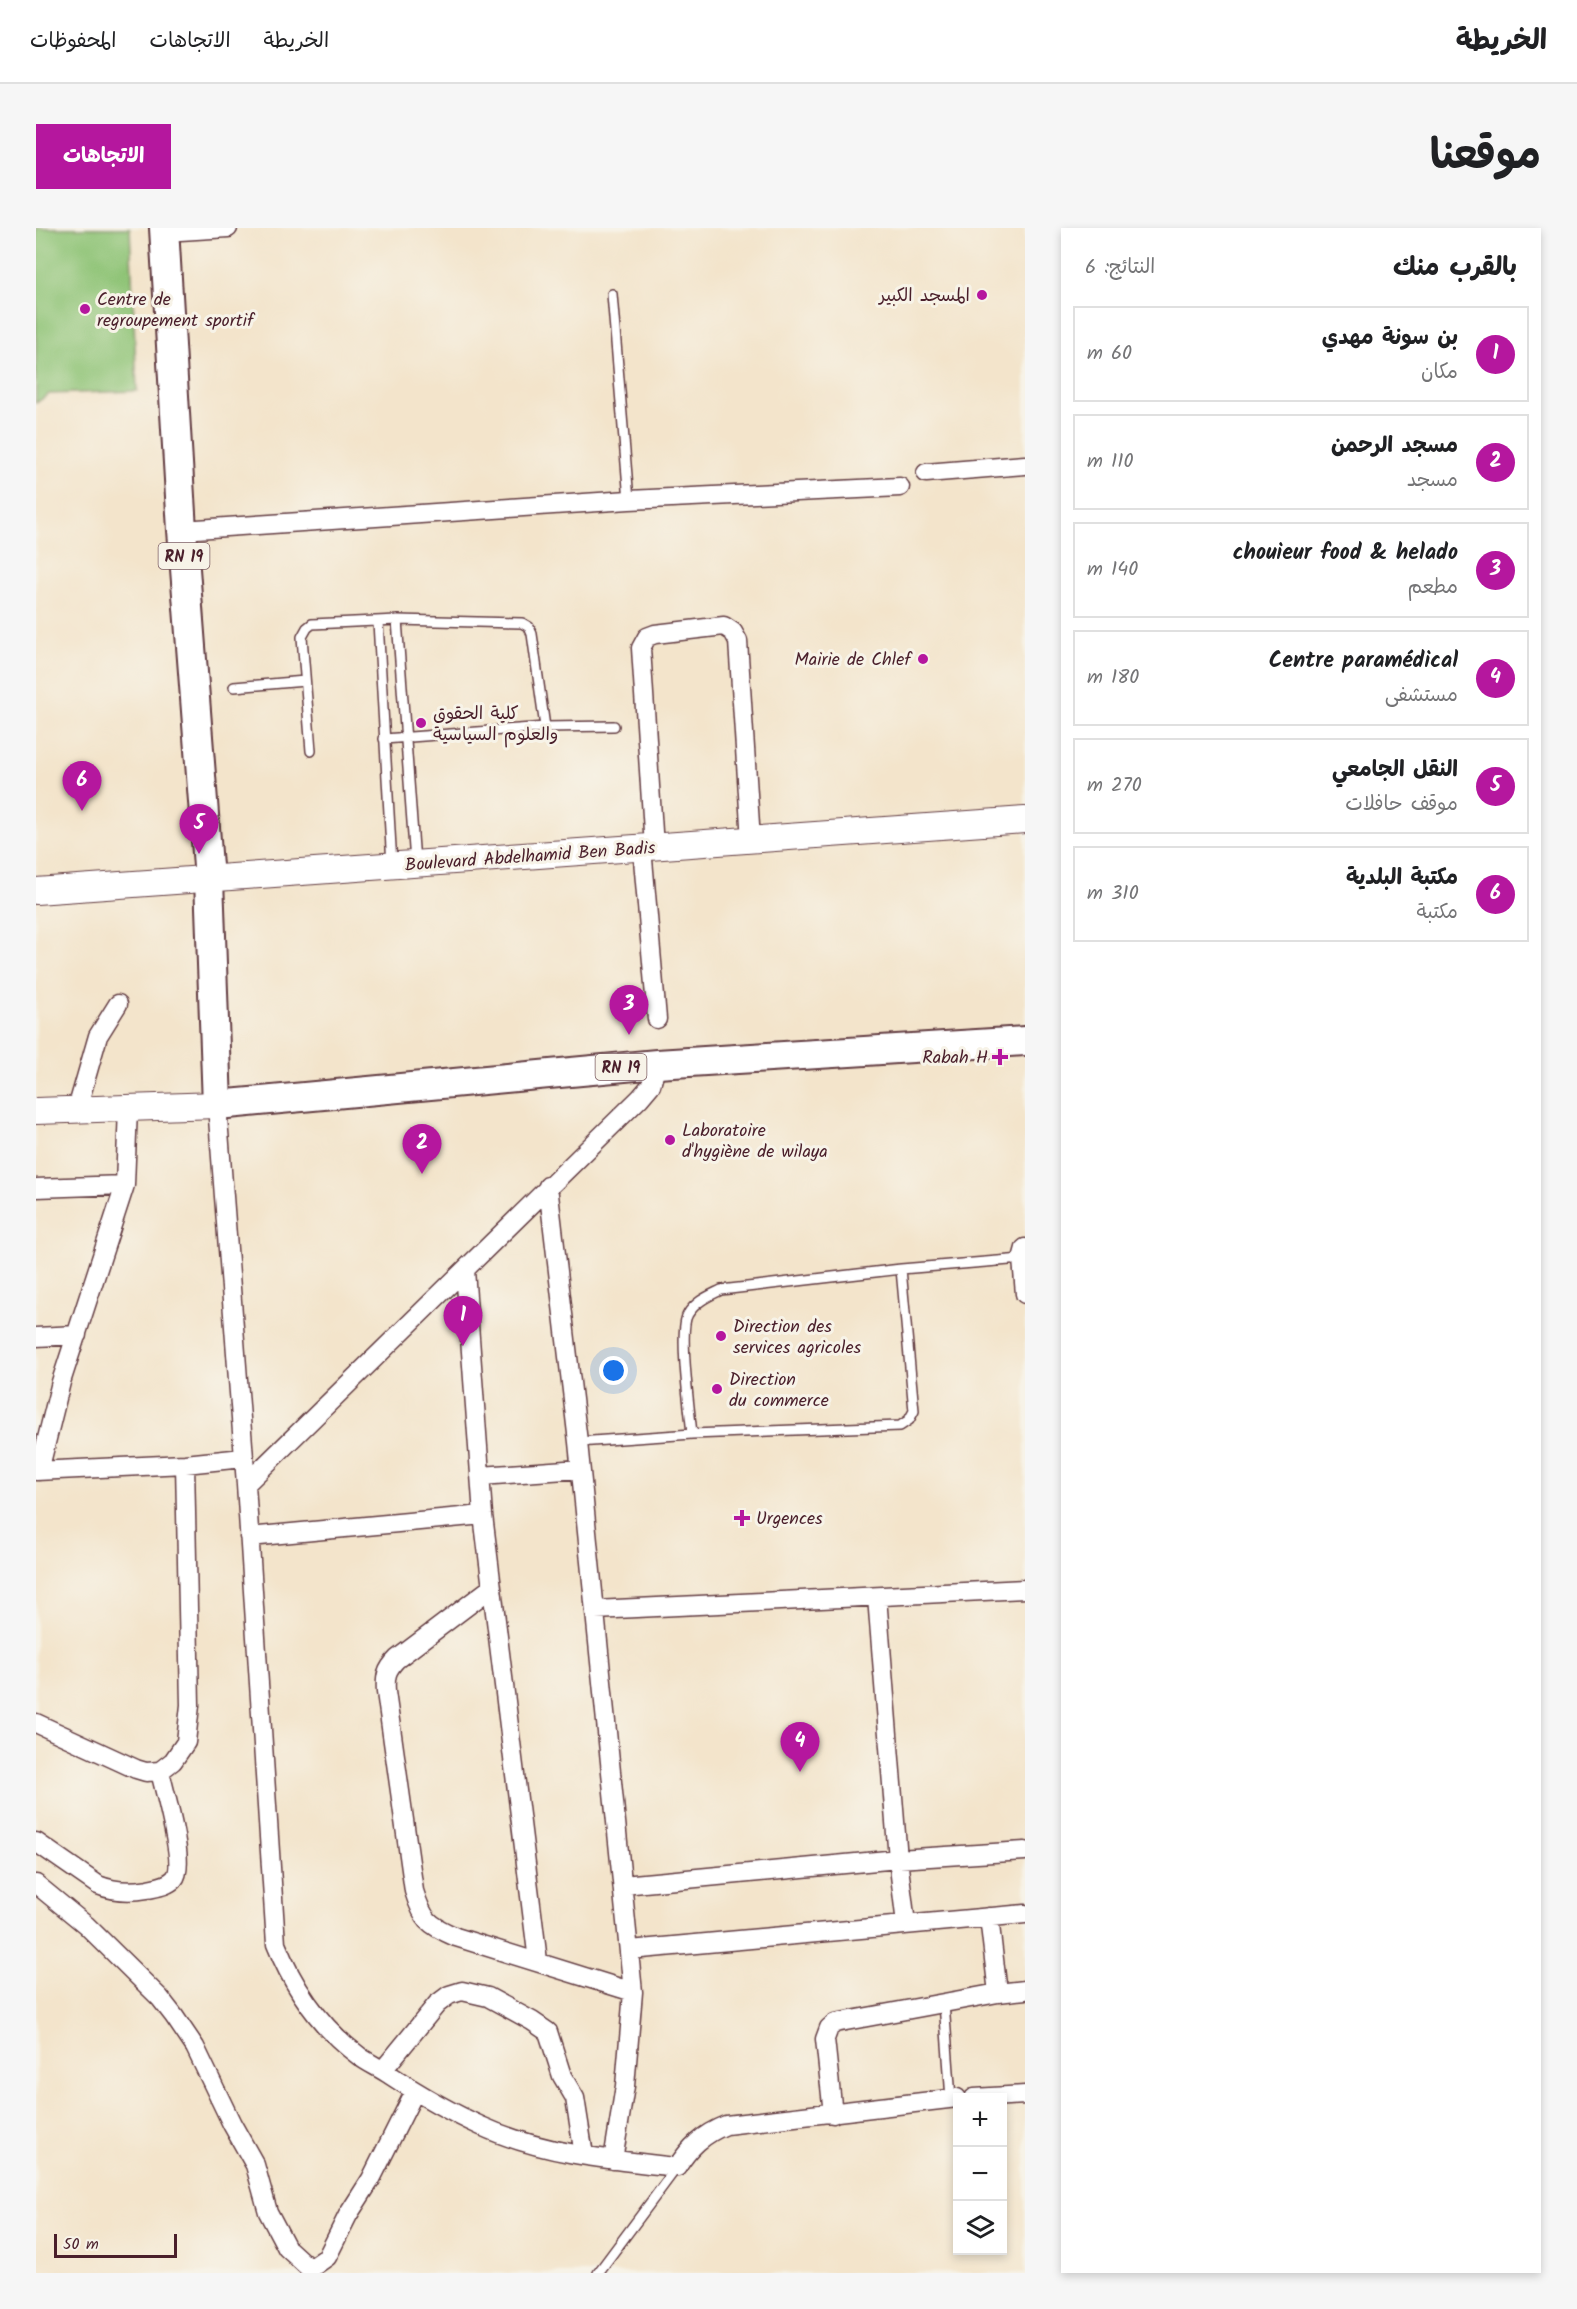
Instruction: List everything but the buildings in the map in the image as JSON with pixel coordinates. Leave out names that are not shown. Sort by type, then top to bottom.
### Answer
[{"type":"main road","name":"RN 19","points":[[164,230],[182,530],[209,879],[217,1105],[657,1064],[1025,1041]]},
{"type":"main road","name":"Boulevard Abdelhamid Ben Badis","points":[[36,891],[1025,820]]},
{"type":"main road","points":[[36,1111],[217,1105]]},
{"type":"street","points":[[164,230],[228,228]]},
{"type":"street","points":[[926,473],[1025,465]]},
{"type":"street","points":[[182,530],[629,500],[900,487]]},
{"type":"street","points":[[657,1019],[641,648],[647,637],[655,634],[724,626],[733,632],[738,641],[751,840]]},
{"type":"street","points":[[78,1109],[98,1036],[118,1004]]},
{"type":"street","points":[[246,1484],[640,1098],[651,1085],[657,1064]]},
{"type":"street","points":[[217,1105],[246,1484],[276,1944],[287,1972],[324,2027],[359,2057],[415,2091],[482,2126],[512,2138],[613,2160],[677,2167],[689,2148],[711,2131],[726,2125],[953,2099]]},
{"type":"street","points":[[128,1108],[125,1185],[61,1382],[37,1471],[185,1464],[243,1458]]},
{"type":"street","points":[[36,1188],[125,1185]]},
{"type":"street","points":[[548,1186],[578,1442],[633,1992],[625,2086],[613,2160]]},
{"type":"street","points":[[1024,1254],[1025,1294]]},
{"type":"street","points":[[465,1270],[483,1515],[538,1961]]},
{"type":"street","points":[[36,1337],[77,1335]]},
{"type":"street","points":[[36,1723],[146,1772],[160,1771],[182,1750],[189,1730],[190,1705],[185,1464]]},
{"type":"street","points":[[480,1476],[580,1469]]},
{"type":"street","points":[[249,1537],[483,1515]]},
{"type":"street","points":[[491,1587],[389,1667],[386,1674],[386,1692],[414,1891],[421,1914],[427,1922],[456,1937],[633,1992]]},
{"type":"street","points":[[595,1610],[1025,1589]]},
{"type":"street","points":[[877,1597],[898,1858],[906,1924]]},
{"type":"street","points":[[36,1842],[98,1885],[108,1889],[138,1891],[165,1886],[174,1880],[179,1864],[160,1771]]},
{"type":"street","points":[[623,1885],[898,1858],[1025,1851]]},
{"type":"street","points":[[36,1884],[86,1925],[160,1998],[174,2016],[195,2047],[232,2124],[255,2165],[268,2212],[287,2248],[310,2268],[327,2257],[348,2215],[371,2179],[415,2091]]},
{"type":"street","points":[[630,1950],[1025,1914]]},
{"type":"street","points":[[989,1917],[998,1994]]},
{"type":"street","points":[[833,2114],[825,2039],[829,2028],[835,2023],[1025,1990]]},
{"type":"street","points":[[383,2070],[437,2004],[450,1995],[462,1991],[488,1997],[548,2032],[561,2076],[575,2098],[584,2155]]},
{"type":"street","points":[[1007,2096],[1025,2095]]},
{"type":"lane","points":[[612,294],[629,500]]},
{"type":"lane","points":[[397,620],[405,738],[404,865]]},
{"type":"lane","points":[[311,751],[302,637],[312,624],[397,620],[522,623],[529,627],[535,646],[545,727]]},
{"type":"lane","points":[[378,622],[384,739],[404,865]]},
{"type":"lane","points":[[234,687],[305,681]]},
{"type":"lane","points":[[384,739],[545,727],[614,726]]},
{"type":"lane","points":[[692,1434],[684,1333],[687,1315],[700,1301],[721,1290],[1024,1254]]},
{"type":"lane","points":[[578,1442],[692,1434],[900,1425],[909,1420],[914,1411],[901,1269]]},
{"type":"lane","points":[[944,2003],[953,2093]]},
{"type":"lane","points":[[598,2273],[677,2167]]},
{"type":"green space","name":"Centre de regroupement sportif","points":[[36,228],[130,228],[137,391],[49,394],[36,403]]},
{"type":"place","name":"المسجد الكبير","points":[[982,295]]},
{"type":"place","name":"Centre de regroupement sportif","points":[[85,309]]},
{"type":"place","name":"Mairie de Chlef","points":[[923,659]]},
{"type":"place","name":"كلية الحقوق والعلوم السياسية","points":[[421,723]]},
{"type":"place","name":"مكتبة البلدية","points":[[82,811]]},
{"type":"place","name":"النقل الجامعي","points":[[199,854]]},
{"type":"place","name":"chouieur food & helado","points":[[629,1035]]},
{"type":"place","name":"Rabah H","points":[[1000,1057]]},
{"type":"place","name":"Laboratoire d'hygiène de wilaya","points":[[670,1140]]},
{"type":"place","name":"مسجد الرحمن","points":[[422,1174]]},
{"type":"place","name":"Direction des services agricoles","points":[[721,1336]]},
{"type":"place","name":"بن سونة مهدي","points":[[463,1346]]},
{"type":"place","name":"Direction du commerce","points":[[717,1389]]},
{"type":"place","name":"Urgences","points":[[742,1518]]},
{"type":"place","name":"Centre paramédical","points":[[800,1772]]}]
